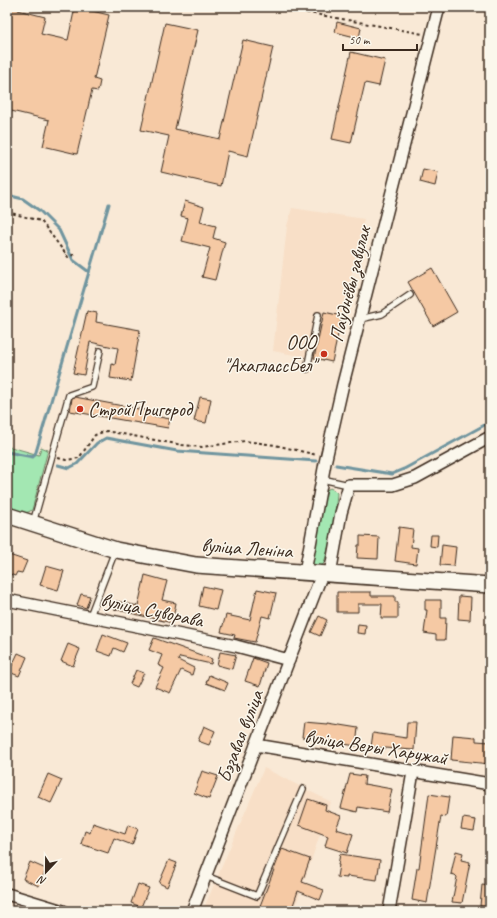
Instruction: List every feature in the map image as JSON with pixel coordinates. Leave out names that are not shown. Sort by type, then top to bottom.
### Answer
[{"type":"street","name":"Паўднёвы завулак","points":[[305,572],[326,457],[439,7]]},
{"type":"street","points":[[348,485],[394,485],[415,478],[490,437]]},
{"type":"street","name":"Бэзавая вуліца","points":[[192,911],[289,660],[326,574],[348,485]]},
{"type":"street","name":"вуліца Леніна","points":[[7,515],[116,550],[196,565],[490,585]]},
{"type":"street","name":"вуліца Суворава","points":[[7,600],[236,646],[289,660]]},
{"type":"street","name":"вуліца Веры Харужай","points":[[256,746],[490,784]]},
{"type":"street","points":[[390,911],[413,772]]},
{"type":"street","points":[[7,894],[63,911]]},
{"type":"lane","points":[[360,319],[382,314],[410,295]]},
{"type":"lane","points":[[306,369],[318,315]]},
{"type":"lane","points":[[33,523],[69,395],[92,387],[100,351]]},
{"type":"lane","points":[[322,479],[348,485]]},
{"type":"lane","points":[[90,616],[116,550]]},
{"type":"lane","points":[[206,876],[257,896],[304,789]]},
{"type":"path","points":[[277,7],[432,36]]},
{"type":"path","points":[[7,212],[41,222],[68,257],[75,254]]},
{"type":"path","points":[[52,457],[66,460],[79,458],[95,435],[106,431],[182,445],[202,447],[245,441],[275,445],[326,457]]},
{"type":"shaded area","points":[[292,208],[364,219],[332,362],[273,351],[287,226]]},
{"type":"shaded area","points":[[264,768],[331,802],[294,911],[215,911],[204,908]]},
{"type":"green space","points":[[7,446],[39,455],[41,447],[48,450],[32,510],[26,513],[20,513],[7,509]]},
{"type":"green space","points":[[330,488],[337,493],[334,528],[324,563],[321,567],[313,566],[311,564],[325,491]]},
{"type":"building","points":[[7,7],[18,7],[18,10],[45,17],[41,34],[68,40],[75,7],[109,15],[94,79],[100,81],[98,91],[92,90],[77,154],[43,146],[49,120],[7,110],[11,86],[7,86]]},
{"type":"building","points":[[337,22],[361,28],[359,38],[335,32]]},
{"type":"building","points":[[165,23],[198,30],[175,129],[220,139],[243,40],[273,47],[248,156],[228,151],[221,186],[161,172],[169,136],[141,130]]},
{"type":"building","points":[[351,52],[385,60],[379,86],[365,83],[351,143],[332,139]]},
{"type":"building","points":[[423,169],[438,172],[435,186],[420,182]]},
{"type":"building","points":[[185,201],[204,207],[200,222],[216,226],[213,238],[225,242],[215,280],[202,277],[210,248],[182,241],[188,218],[181,216]]},
{"type":"building","points":[[432,268],[457,312],[433,326],[408,282]]},
{"type":"building","points":[[87,311],[97,313],[96,322],[140,330],[131,381],[110,378],[112,364],[115,365],[118,348],[90,342],[84,375],[73,373]]},
{"type":"building","points":[[324,312],[342,316],[332,362],[314,358]]},
{"type":"building","points":[[75,397],[155,412],[154,416],[170,419],[168,428],[70,411],[72,398]]},
{"type":"building","points":[[200,397],[211,399],[206,423],[194,421]]},
{"type":"building","points":[[399,527],[413,529],[411,547],[418,548],[416,564],[395,561]]},
{"type":"building","points":[[431,535],[438,535],[437,547],[430,546]]},
{"type":"building","points":[[360,536],[379,537],[378,559],[357,558],[358,545],[360,545]]},
{"type":"building","points":[[442,545],[456,547],[454,566],[440,565]]},
{"type":"building","points":[[9,555],[27,561],[22,573],[17,572],[15,576],[7,573],[7,562]]},
{"type":"building","points":[[46,566],[64,571],[58,590],[40,585]]},
{"type":"building","points":[[145,575],[167,581],[162,600],[176,603],[172,623],[114,609],[116,601],[138,606]]},
{"type":"building","points":[[203,586],[221,590],[216,610],[199,606]]},
{"type":"building","points":[[257,589],[276,593],[270,618],[262,616],[255,642],[234,638],[235,635],[221,632],[226,615],[250,620]]},
{"type":"building","points":[[337,592],[371,592],[371,596],[395,596],[395,602],[398,602],[398,618],[381,618],[382,604],[358,604],[358,612],[337,612]]},
{"type":"building","points":[[81,594],[90,596],[86,608],[77,605]]},
{"type":"building","points":[[459,596],[471,597],[470,620],[458,619]]},
{"type":"building","points":[[425,600],[441,600],[441,618],[446,618],[445,640],[436,640],[436,635],[424,633],[427,610],[425,610]]},
{"type":"building","points":[[319,616],[327,620],[320,636],[311,632]]},
{"type":"building","points":[[358,624],[366,625],[365,634],[357,633]]},
{"type":"building","points":[[103,634],[127,643],[123,652],[114,648],[111,656],[97,651]]},
{"type":"building","points":[[154,638],[212,659],[211,664],[180,657],[178,660],[194,668],[192,675],[181,670],[170,693],[155,687],[164,668],[158,665],[162,655],[149,650]]},
{"type":"building","points":[[68,644],[80,649],[73,666],[61,661]]},
{"type":"building","points":[[220,652],[236,655],[232,669],[217,665]]},
{"type":"building","points":[[18,653],[27,657],[19,676],[9,672]]},
{"type":"building","points":[[253,658],[267,663],[260,686],[245,681]]},
{"type":"building","points":[[136,670],[144,673],[137,687],[130,684]]},
{"type":"building","points":[[209,675],[228,683],[225,690],[206,683]]},
{"type":"building","points":[[304,722],[327,723],[358,728],[356,746],[302,737]]},
{"type":"building","points":[[407,722],[416,722],[414,750],[371,747],[373,733],[406,738]]},
{"type":"building","points":[[204,726],[215,731],[209,745],[198,741]]},
{"type":"building","points":[[453,735],[476,737],[476,741],[490,742],[490,764],[451,760]]},
{"type":"building","points":[[202,771],[218,776],[209,799],[194,793]]},
{"type":"building","points":[[48,774],[62,780],[51,803],[38,797]]},
{"type":"building","points":[[350,774],[365,776],[364,784],[392,789],[387,812],[358,807],[357,812],[341,808]]},
{"type":"building","points":[[429,794],[449,797],[446,817],[441,816],[427,903],[412,900],[417,868],[419,868]]},
{"type":"building","points":[[308,799],[326,805],[325,810],[341,816],[336,829],[353,834],[347,853],[325,846],[328,836],[299,825]]},
{"type":"building","points":[[463,818],[476,820],[474,831],[461,829]]},
{"type":"building","points":[[93,823],[125,834],[128,825],[138,829],[132,845],[114,838],[108,853],[81,844],[85,831],[90,833]]},
{"type":"building","points":[[282,849],[310,859],[302,882],[324,890],[320,900],[298,891],[291,911],[258,911]]},
{"type":"building","points":[[456,851],[463,853],[461,860],[470,862],[462,903],[452,902],[457,877],[451,874]]},
{"type":"building","points":[[340,854],[380,860],[377,880],[347,876],[347,878],[337,877]]},
{"type":"building","points":[[169,860],[177,863],[167,887],[159,883]]},
{"type":"building","points":[[30,862],[46,869],[39,886],[23,879]]},
{"type":"building","points":[[138,884],[149,888],[141,907],[131,903]]},
{"type":"building","points":[[482,885],[490,886],[490,908],[480,906]]},
{"type":"waterway","points":[[7,195],[23,199],[40,211],[59,230],[73,260],[89,272]]},
{"type":"waterway","points":[[7,452],[33,457],[36,452],[109,204]]},
{"type":"waterway","points":[[336,465],[392,474],[404,469],[490,422]]},
{"type":"waterway","points":[[58,465],[69,468],[77,464],[97,443],[106,438],[177,451],[316,461]]},
{"type":"place","name":"ООО \"АхаглассБел\"","points":[[324,354]]},
{"type":"place","name":"СтройПригород","points":[[80,409]]}]
